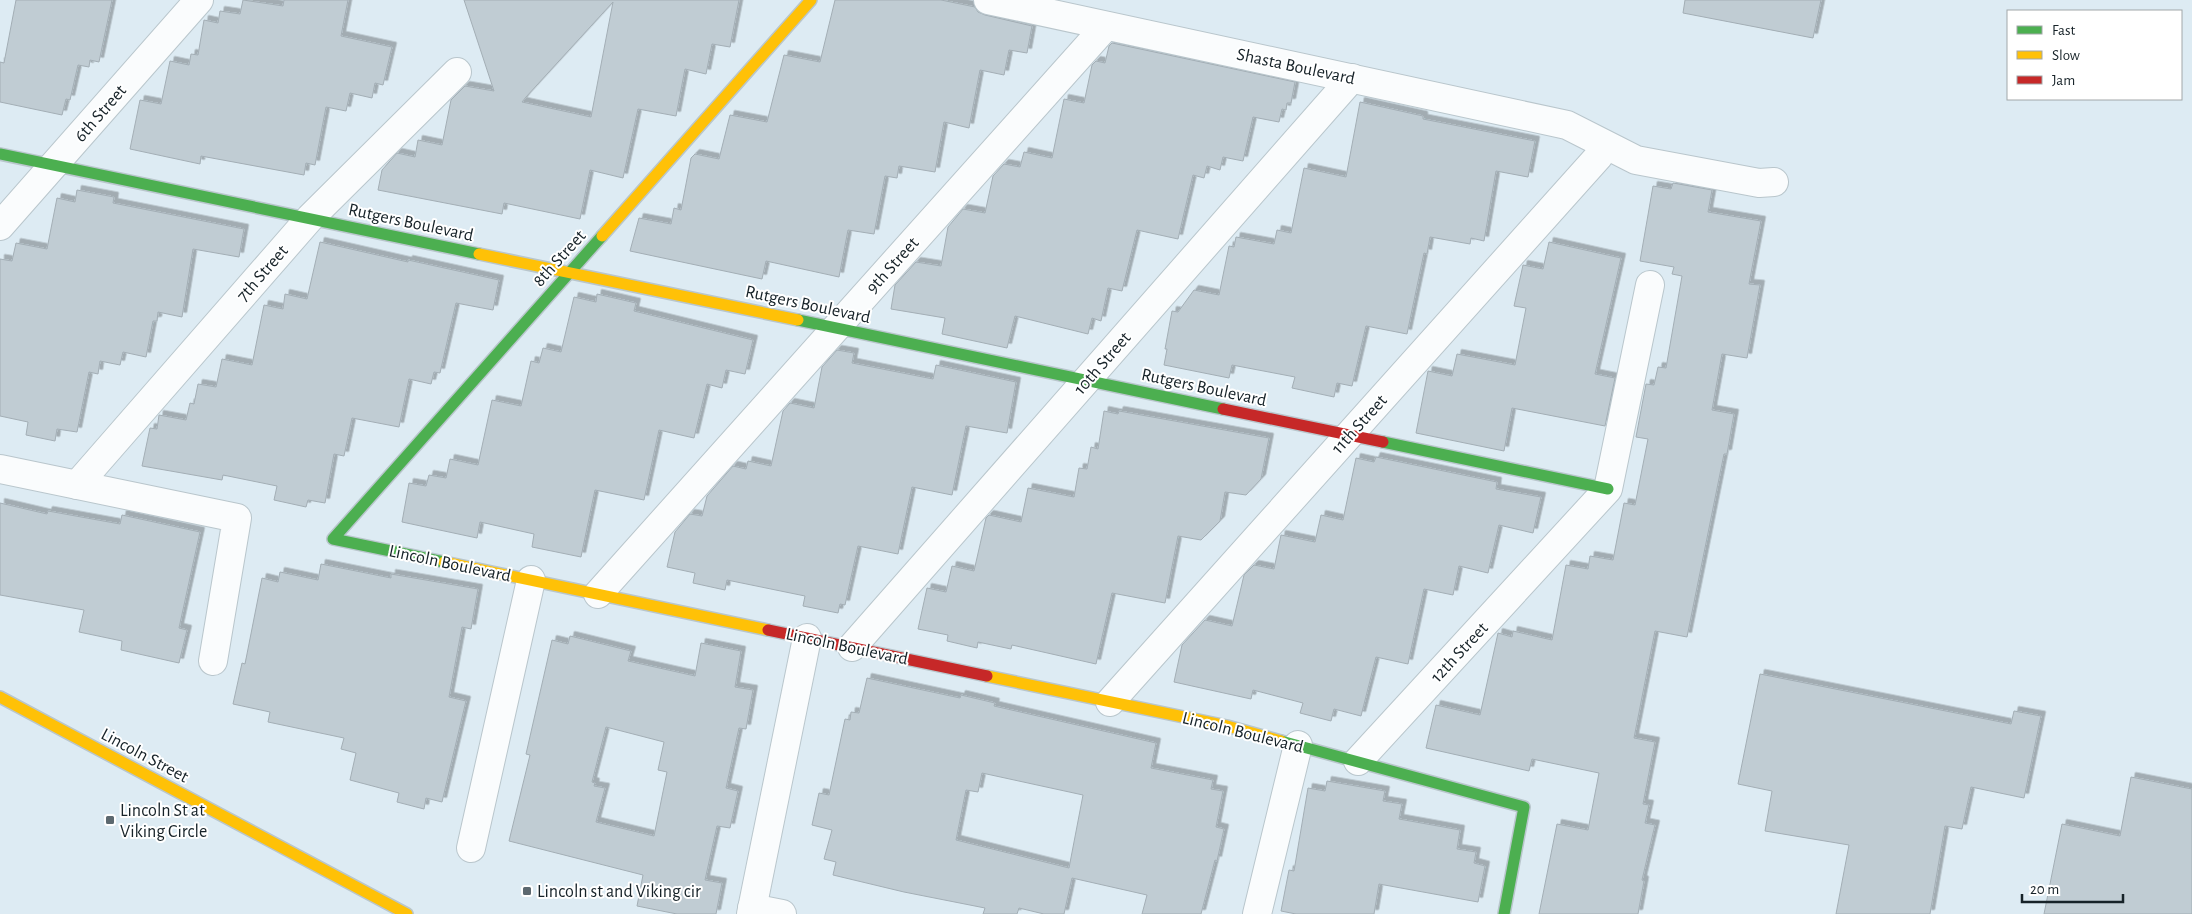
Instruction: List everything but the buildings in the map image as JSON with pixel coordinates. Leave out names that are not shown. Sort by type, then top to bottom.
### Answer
[{"type":"street","name":"6th Street","points":[[0,226],[200,0]]},
{"type":"street","name":"8th Street","points":[[333,539],[811,0]]},
{"type":"street","name":"Shasta Boulevard","points":[[988,0],[1567,125],[1636,160],[1759,183],[1774,182]]},
{"type":"street","name":"9th Street","points":[[598,594],[1106,26]]},
{"type":"street","name":"7th Street","points":[[77,485],[310,218],[458,72]]},
{"type":"street","name":"10th Street","points":[[852,647],[1352,78]]},
{"type":"street","name":"11th Street","points":[[1110,702],[1599,156],[1601,143]]},
{"type":"street","name":"Rutgers Boulevard","points":[[0,154],[1608,489]]},
{"type":"street","points":[[1608,489],[1650,286]]},
{"type":"street","points":[[0,469],[237,518],[213,660]]},
{"type":"street","name":"12th Street","points":[[1358,761],[1608,489]]},
{"type":"street","name":"Lincoln Boulevard","points":[[333,539],[1227,726],[1358,761]]},
{"type":"street","points":[[471,848],[531,580]]},
{"type":"street","points":[[782,914],[751,911],[806,638]]},
{"type":"street","name":"Lincoln Street","points":[[0,697],[407,914]]},
{"type":"street","points":[[1257,914],[1298,745]]},
{"type":"street","points":[[1358,761],[1524,807],[1504,914]]},
{"type":"traffic: fast","points":[[0,154],[479,254]]},
{"type":"traffic: fast","points":[[444,562],[333,539],[602,236]]},
{"type":"traffic: fast","points":[[798,320],[1223,409]]},
{"type":"traffic: fast","points":[[1383,442],[1608,489]]},
{"type":"traffic: fast","points":[[1281,741],[1524,807],[1504,914]]},
{"type":"traffic: slow","points":[[602,236],[811,0]]},
{"type":"traffic: slow","points":[[479,254],[798,320]]},
{"type":"traffic: slow","points":[[444,562],[768,630]]},
{"type":"traffic: slow","points":[[987,676],[1227,726],[1281,741]]},
{"type":"traffic: slow","points":[[0,697],[407,914]]},
{"type":"traffic: jam","points":[[1223,409],[1383,442]]},
{"type":"traffic: jam","points":[[768,630],[987,676]]},
{"type":"place","name":"Lincoln St at Viking Circle","points":[[110,820]]},
{"type":"place","name":"Lincoln st and Viking cir","points":[[527,891]]}]
